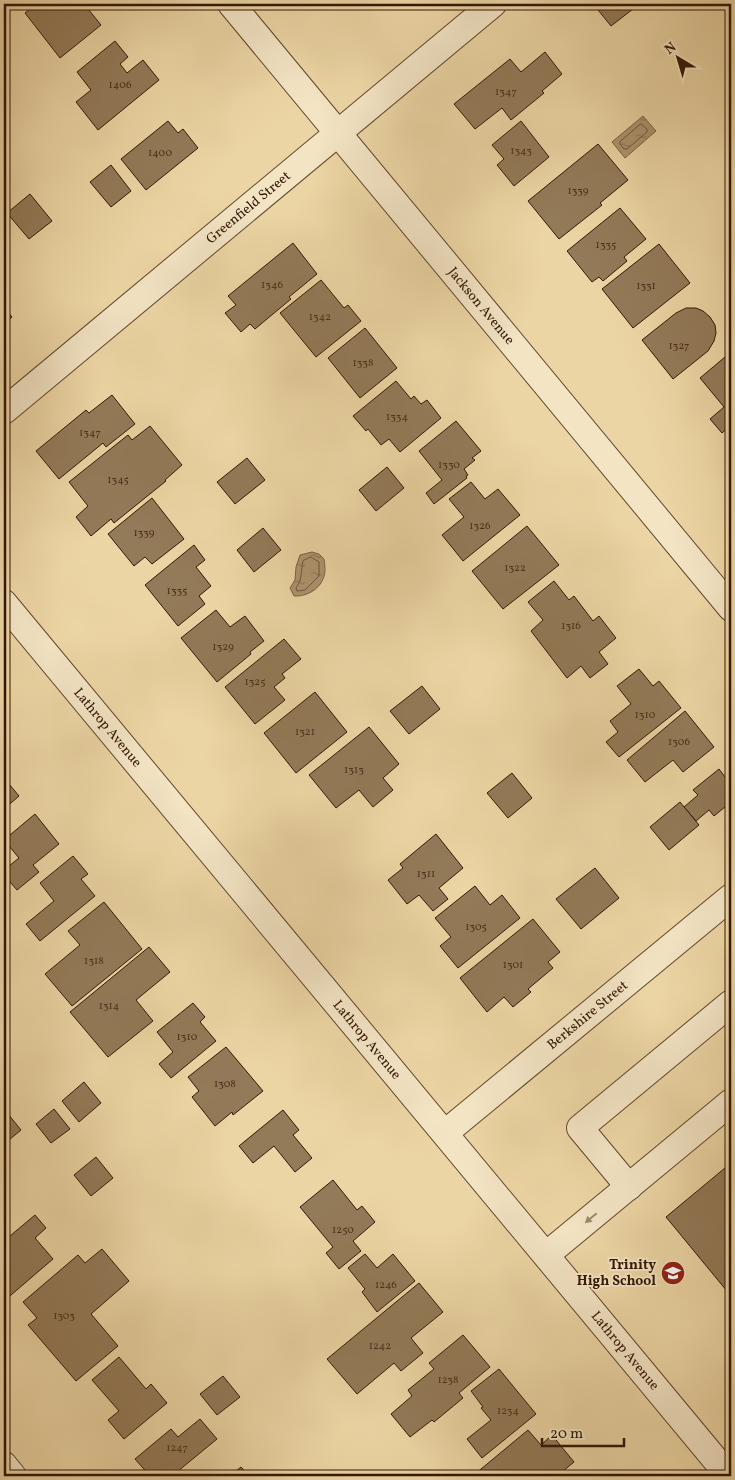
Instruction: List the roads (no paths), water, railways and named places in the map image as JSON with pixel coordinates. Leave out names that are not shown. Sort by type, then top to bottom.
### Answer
[{"type":"street","name":"Jackson Avenue","points":[[231,4],[731,608]]},
{"type":"street","name":"Greenfield Street","points":[[4,411],[493,4]]},
{"type":"street","name":"Lathrop Avenue","points":[[4,603],[729,1476]]},
{"type":"street","name":"Berkshire Street","points":[[445,1133],[731,897]]},
{"type":"street","points":[[629,1187],[580,1128],[731,1003]]},
{"type":"street","points":[[546,1255],[731,1102]]},
{"type":"street","points":[[4,1465],[13,1476]]},
{"type":"water","points":[[643,116],[656,131],[625,158],[612,142]]},
{"type":"water","points":[[312,552],[319,554],[324,559],[324,577],[321,583],[311,592],[294,596],[290,588],[295,580],[296,567],[300,555]]},
{"type":"place","name":"Trinity High School","points":[[673,1273]]}]
